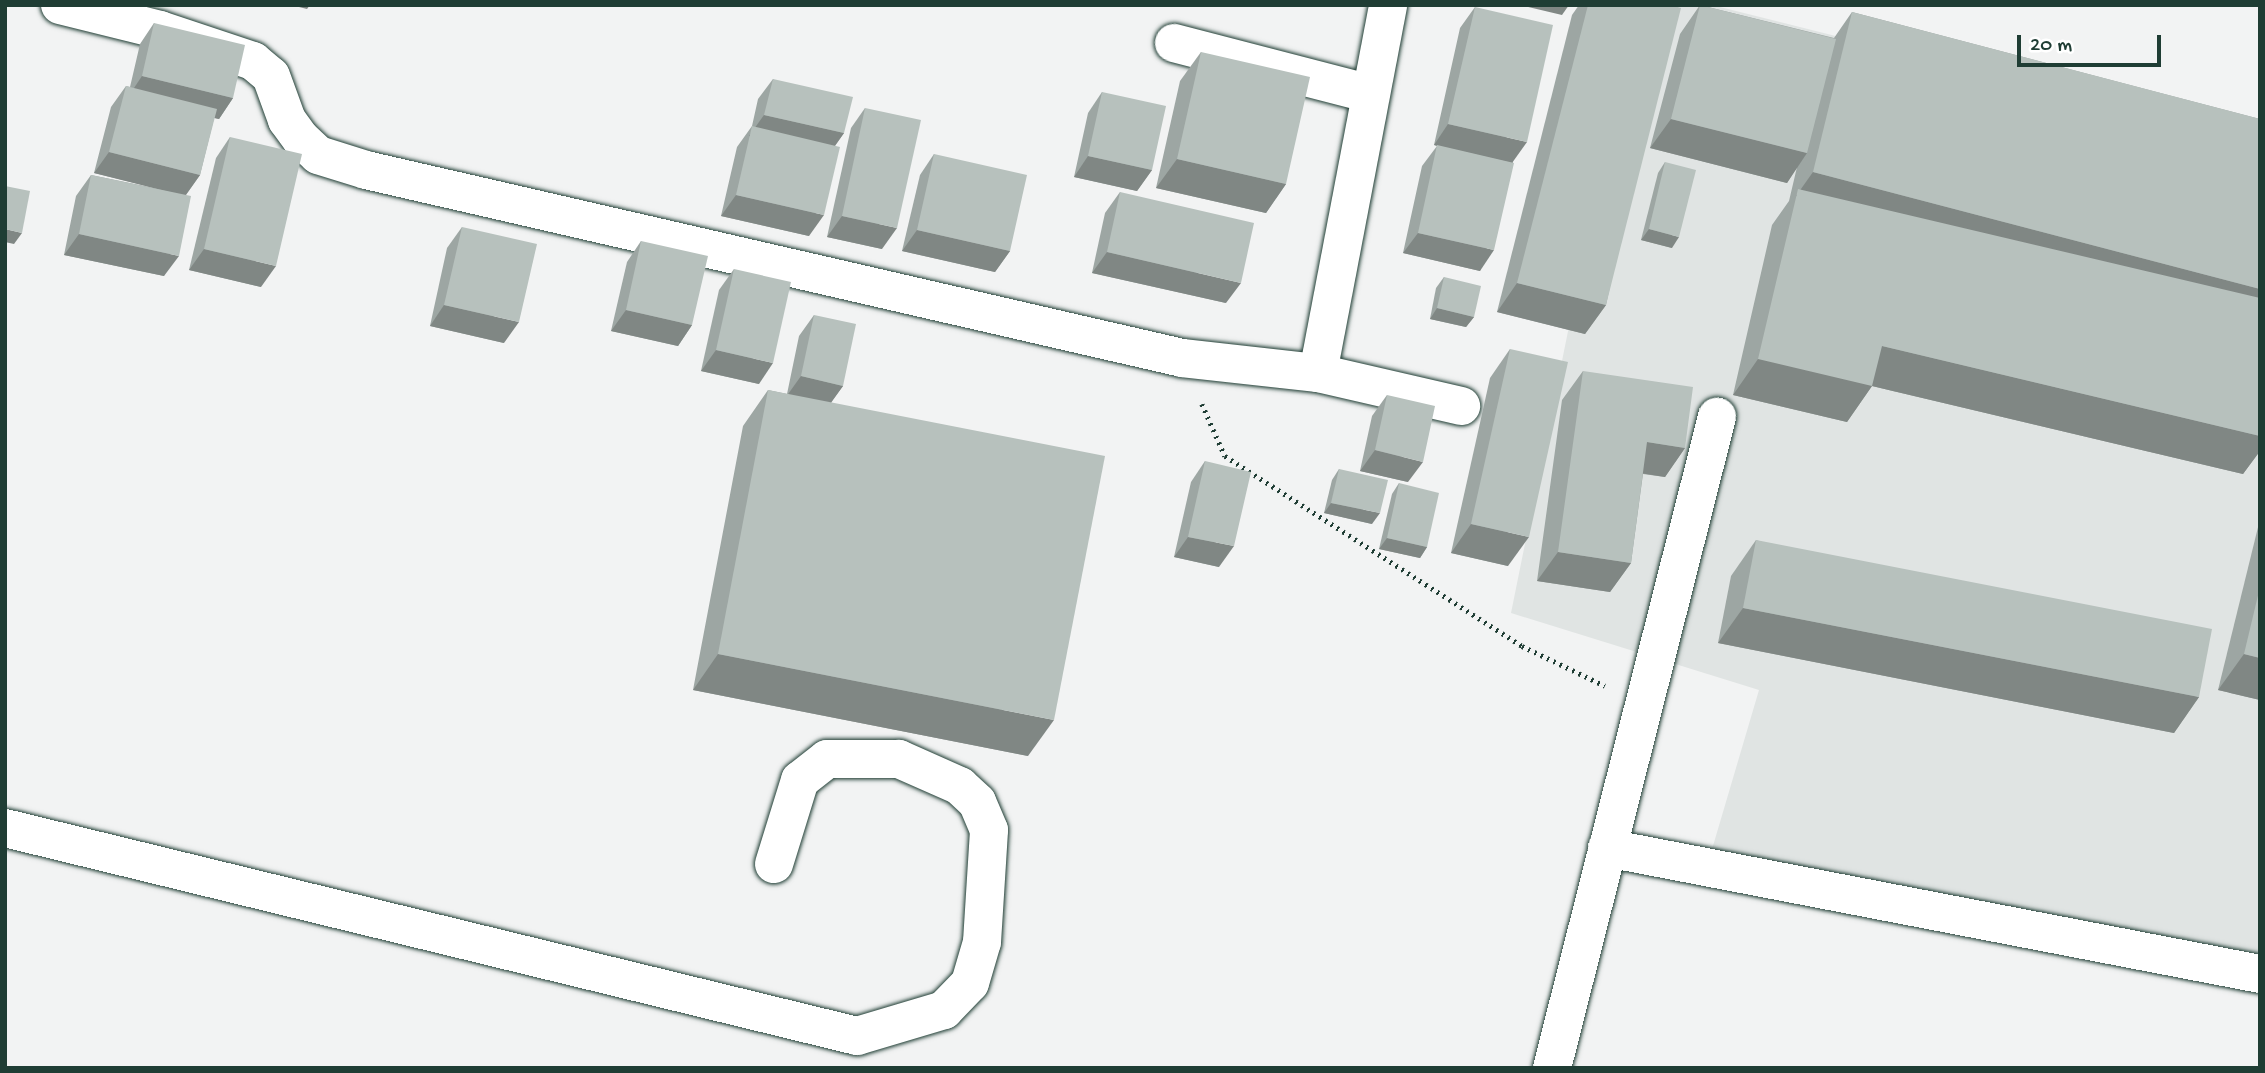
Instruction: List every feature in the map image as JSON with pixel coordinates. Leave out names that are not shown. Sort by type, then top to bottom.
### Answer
[{"type":"street","points":[[60,5],[163,18],[253,61],[271,76],[288,120],[301,139],[318,155],[366,170],[1182,358],[1318,373],[1461,406]]},
{"type":"street","points":[[1318,373],[1388,5]]},
{"type":"street","points":[[1174,43],[1371,94]]},
{"type":"street","points":[[1552,1068],[1717,417]]},
{"type":"street","points":[[5,828],[857,1036],[944,1010],[970,983],[982,942],[989,830],[977,802],[960,786],[899,760],[827,759],[800,780],[774,864]]},
{"type":"street","points":[[1608,848],[2260,974]]},
{"type":"path","points":[[1182,358],[1225,456],[1522,646],[1591,678],[1643,708]]},
{"type":"shaded area","points":[[1634,5],[1712,5],[2260,143],[2260,973],[1705,873],[1759,690],[1511,613]]},
{"type":"building","points":[[1588,5],[1671,5],[1681,8],[1606,305],[1517,283]]},
{"type":"building","points":[[1700,5],[1836,39],[1807,153],[1671,119]]},
{"type":"building","points":[[1475,7],[1553,25],[1527,142],[1448,124]]},
{"type":"building","points":[[1852,12],[2260,119],[2260,289],[1813,172]]},
{"type":"building","points":[[154,23],[245,45],[233,98],[142,76]]},
{"type":"building","points":[[1201,52],[1310,77],[1286,184],[1177,159]]},
{"type":"building","points":[[773,79],[853,97],[844,133],[764,115]]},
{"type":"building","points":[[126,86],[217,109],[200,175],[109,152]]},
{"type":"building","points":[[1102,92],[1166,106],[1152,170],[1088,156]]},
{"type":"building","points":[[865,108],[921,120],[897,228],[842,216]]},
{"type":"building","points":[[752,126],[840,147],[824,215],[736,195]]},
{"type":"building","points":[[230,137],[302,154],[276,266],[204,249]]},
{"type":"building","points":[[1437,145],[1514,163],[1494,250],[1418,233]]},
{"type":"building","points":[[934,154],[1027,175],[1010,251],[917,230]]},
{"type":"building","points":[[1665,162],[1696,170],[1679,237],[1649,229]]},
{"type":"building","points":[[91,175],[191,196],[179,256],[79,234]]},
{"type":"building","points":[[5,186],[30,191],[22,233],[5,229]]},
{"type":"building","points":[[1798,189],[2260,298],[2260,436],[1882,346],[1872,386],[1758,359]]},
{"type":"building","points":[[1120,192],[1254,223],[1241,283],[1107,252]]},
{"type":"building","points":[[462,227],[537,244],[519,322],[444,305]]},
{"type":"building","points":[[641,241],[708,256],[692,325],[626,310]]},
{"type":"building","points":[[734,269],[791,282],[773,363],[716,350]]},
{"type":"building","points":[[1444,277],[1481,286],[1474,317],[1437,308]]},
{"type":"building","points":[[814,315],[856,324],[843,386],[801,376]]},
{"type":"building","points":[[1510,349],[1568,362],[1529,537],[1471,524]]},
{"type":"building","points":[[1583,371],[1693,387],[1685,448],[1647,442],[1631,563],[1558,552]]},
{"type":"building","points":[[768,390],[1105,456],[1054,720],[718,654]]},
{"type":"building","points":[[1387,395],[1435,406],[1423,462],[1375,450]]},
{"type":"building","points":[[1205,461],[1251,472],[1234,546],[1188,537]]},
{"type":"building","points":[[1339,469],[1388,480],[1380,513],[1331,503]]},
{"type":"building","points":[[1399,483],[1439,493],[1427,547],[1387,538]]},
{"type":"building","points":[[1756,540],[2212,629],[2199,697],[1743,608]]},
{"type":"building","points":[[2260,587],[2260,658],[2244,654]]}]
